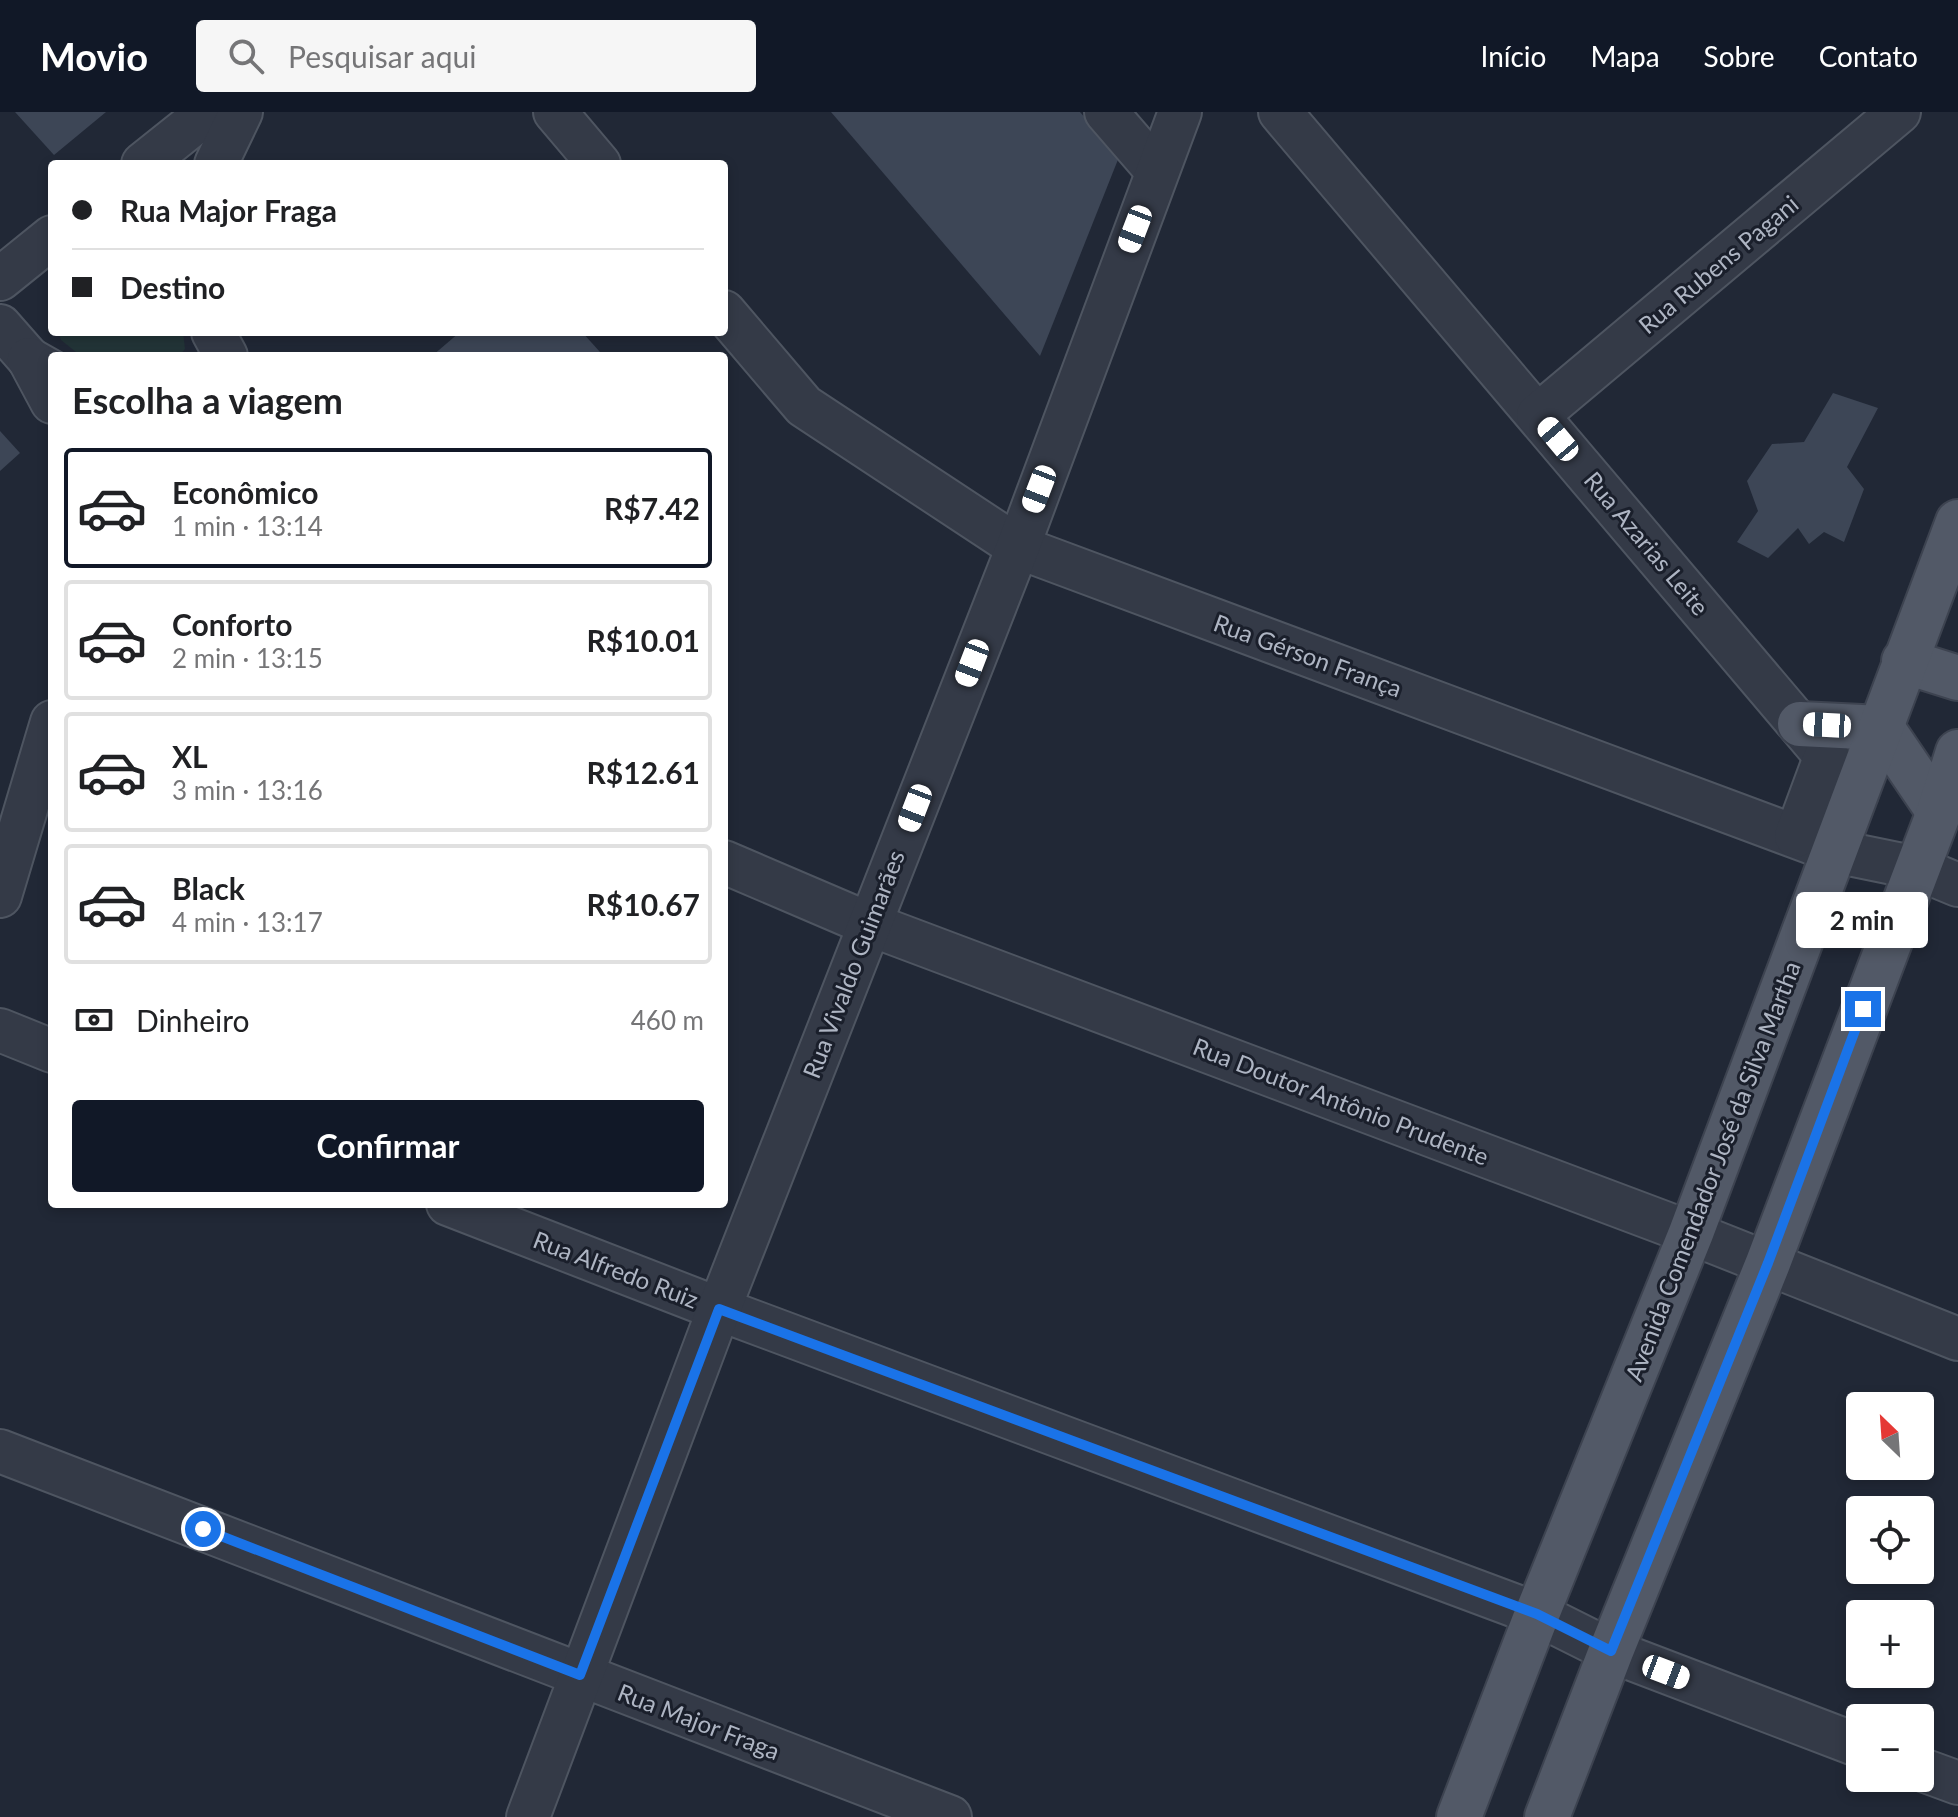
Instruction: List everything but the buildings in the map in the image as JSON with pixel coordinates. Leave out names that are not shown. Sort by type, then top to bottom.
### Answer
[{"type":"main road","name":"Avenida Comendador José da Silva Martha","points":[[1459,1817],[1537,1614],[1691,1233],[1815,844],[1857,793],[1958,522]]},
{"type":"main road","points":[[1904,661],[1958,678]]},
{"type":"main road","points":[[1813,740],[1882,728],[1939,812]]},
{"type":"main road","points":[[1547,1817],[1768,1263],[1939,812],[1958,752]]},
{"type":"street","points":[[148,160],[208,112]]},
{"type":"street","points":[[218,160],[241,112]]},
{"type":"street","points":[[555,112],[596,160]]},
{"type":"street","points":[[1106,112],[1157,171]]},
{"type":"street","name":"Rua Vivaldo Guimarães","points":[[528,1817],[719,1309],[1018,547],[1180,112]]},
{"type":"street","name":"Rua Azarias Leite","points":[[1280,112],[1857,793]]},
{"type":"street","name":"Rua Rubens Pagani","points":[[1538,415],[1899,112]]},
{"type":"street","points":[[0,279],[48,240]]},
{"type":"street","name":"Rua Gérson França","points":[[728,317],[804,406],[1018,547],[1815,844],[1917,868],[1958,885]]},
{"type":"street","points":[[0,326],[40,365],[48,390]]},
{"type":"street","points":[[0,896],[48,735]]},
{"type":"street","points":[[1813,740],[1815,844]]},
{"type":"street","name":"Rua Doutor Antônio Prudente","points":[[728,864],[869,924],[1691,1233],[1958,1339]]},
{"type":"street","points":[[0,1030],[48,1049]]},
{"type":"street","name":"Rua Alfredo Ruiz","points":[[458,1208],[719,1309],[1537,1614],[1611,1651],[1846,1741]]},
{"type":"street","name":"Rua Major Fraga","points":[[0,1451],[950,1817]]},
{"type":"street","points":[[1934,1774],[1958,1783]]},
{"type":"shaded area","points":[[60,336],[183,336],[185,349],[182,352],[76,352]]},
{"type":"route","points":[[203,1529],[580,1675],[719,1309],[1537,1614],[1611,1651],[1768,1263],[1863,1009]]}]
